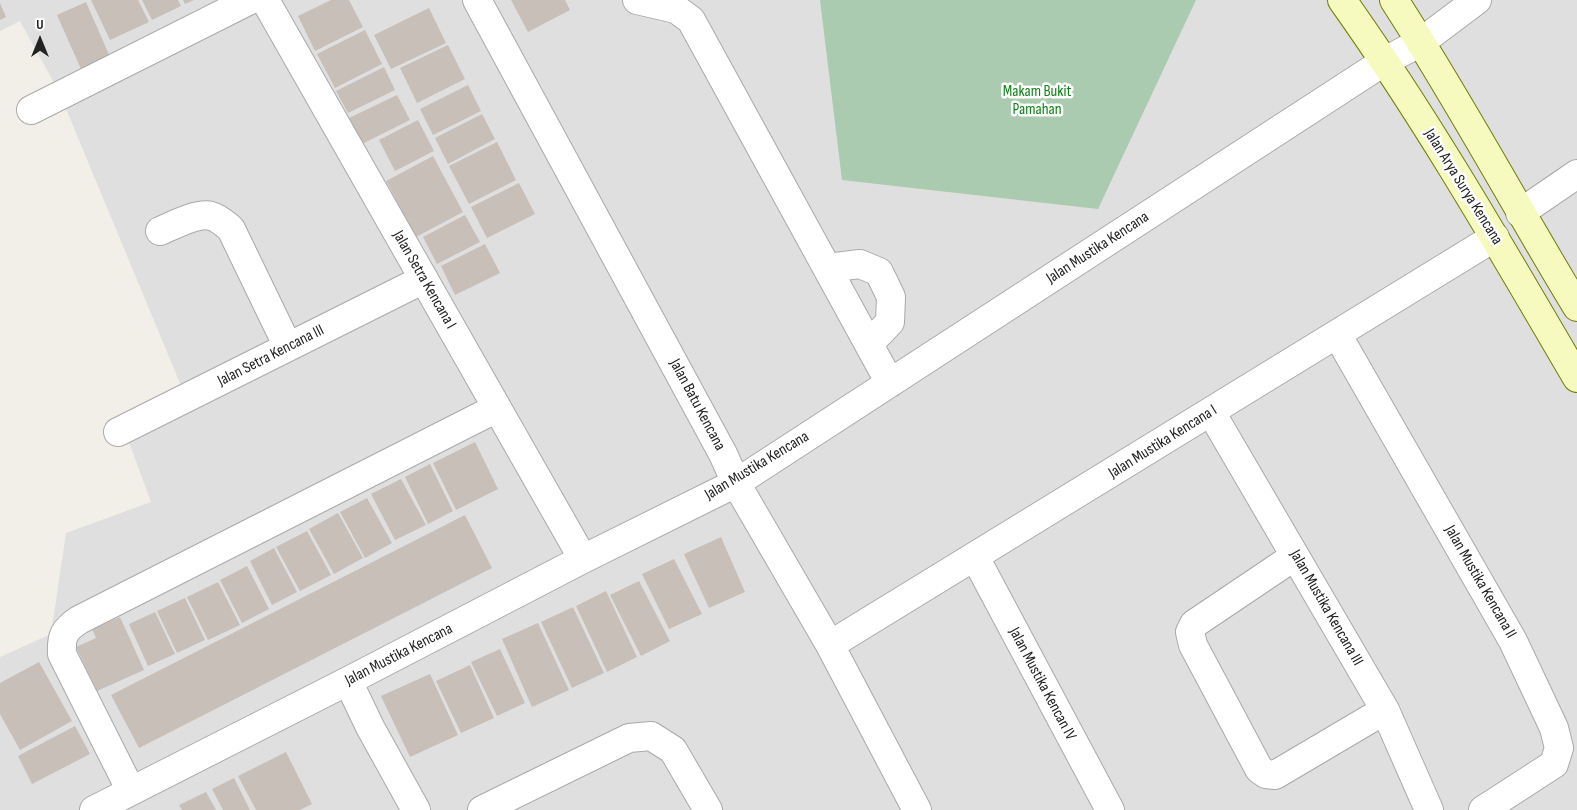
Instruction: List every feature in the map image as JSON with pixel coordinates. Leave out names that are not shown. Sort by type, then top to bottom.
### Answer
[{"type":"street","points":[[31,110],[250,0]]},
{"type":"street","name":"Jalan Setra Kencana I","points":[[265,0],[583,559]]},
{"type":"street","name":"Jalan Batu Kencana","points":[[477,0],[723,454],[736,483],[830,645],[917,810]]},
{"type":"street","points":[[637,0],[676,9],[691,20],[890,383]]},
{"type":"street","name":"Jalan Arya Surya Kencana","points":[[1342,0],[1385,60],[1495,237],[1577,378]]},
{"type":"street","points":[[1394,0],[1421,42],[1577,307]]},
{"type":"street","name":"Jalan Mustika Kencana","points":[[94,810],[583,559],[736,483],[1385,60],[1421,42],[1477,0]]},
{"type":"street","points":[[1520,213],[1577,174]]},
{"type":"street","points":[[160,231],[196,217],[209,215],[220,220],[231,229],[288,347]]},
{"type":"street","name":"Jalan Mustika Kencana I","points":[[830,645],[1495,237]]},
{"type":"street","points":[[827,268],[860,264],[879,272],[891,298],[890,322],[869,344]]},
{"type":"street","name":"Jalan Setra Kencana III","points":[[118,432],[424,279]]},
{"type":"street","name":"Jalan Mustika Kencana II","points":[[1337,334],[1514,640],[1554,728],[1559,748],[1554,764],[1483,810]]},
{"type":"street","points":[[131,791],[62,654],[62,642],[66,628],[78,620],[497,408]]},
{"type":"street","name":"Jalan Mustika Kencana III","points":[[1211,412],[1385,710],[1429,810]]},
{"type":"street","points":[[1295,556],[1194,624],[1190,632],[1193,645],[1259,769],[1266,774],[1275,775],[1385,710]]},
{"type":"street","name":"Jalan Mustika Kencan IV","points":[[975,557],[1110,810]]},
{"type":"street","points":[[348,681],[370,727],[416,810]]},
{"type":"street","points":[[482,810],[629,738],[651,736],[673,750],[708,810]]},
{"type":"shaded area","points":[[0,0],[1577,0],[1577,810],[0,810],[0,657],[51,634],[66,533],[151,502],[126,434],[189,405],[59,92],[20,21],[0,31]]},
{"type":"green space","name":"Makam Bukit Pamahan","points":[[820,0],[1196,0],[1098,209],[842,180]]},
{"type":"building","points":[[91,0],[138,0],[149,22],[110,40]]},
{"type":"building","points":[[142,0],[178,0],[181,6],[152,20]]},
{"type":"building","points":[[183,0],[194,0],[185,4]]},
{"type":"building","points":[[331,0],[349,0],[363,27],[315,51],[298,16]]},
{"type":"building","points":[[511,0],[565,0],[570,10],[528,32]]},
{"type":"building","points":[[86,2],[110,57],[81,69],[57,15]]},
{"type":"building","points":[[0,3],[6,17],[0,20]]},
{"type":"building","points":[[429,8],[446,43],[391,69],[374,35]]},
{"type":"building","points":[[365,30],[382,64],[335,88],[317,54]]},
{"type":"building","points":[[448,45],[465,79],[417,103],[400,68]]},
{"type":"building","points":[[384,67],[395,90],[348,113],[336,91]]},
{"type":"building","points":[[468,85],[481,111],[433,135],[420,109]]},
{"type":"building","points":[[397,95],[410,120],[362,144],[349,118]]},
{"type":"building","points":[[482,114],[495,139],[448,164],[435,138]]},
{"type":"building","points":[[418,120],[434,151],[395,171],[379,140]]},
{"type":"building","points":[[497,142],[516,180],[469,204],[449,166]]},
{"type":"building","points":[[433,156],[463,212],[416,237],[386,181]]},
{"type":"building","points":[[519,183],[535,214],[487,238],[471,207]]},
{"type":"building","points":[[465,215],[480,242],[437,264],[423,237]]},
{"type":"building","points":[[485,244],[500,273],[455,295],[441,266]]},
{"type":"building","points":[[475,442],[498,489],[456,510],[433,463]]},
{"type":"building","points":[[430,464],[453,511],[428,524],[405,477]]},
{"type":"building","points":[[401,479],[426,525],[395,540],[371,494]]},
{"type":"building","points":[[367,498],[392,543],[365,558],[340,512]]},
{"type":"building","points":[[338,513],[363,558],[334,574],[309,529]]},
{"type":"building","points":[[465,515],[492,568],[139,748],[111,695]]},
{"type":"building","points":[[307,531],[331,575],[300,591],[276,547]]},
{"type":"building","points":[[721,537],[745,592],[709,608],[684,554]]},
{"type":"building","points":[[274,548],[297,592],[272,605],[250,561]]},
{"type":"building","points":[[674,559],[702,614],[669,629],[642,574]]},
{"type":"building","points":[[247,566],[269,609],[242,623],[220,580]]},
{"type":"building","points":[[639,581],[670,641],[641,656],[610,595]]},
{"type":"building","points":[[218,582],[240,625],[208,640],[187,597]]},
{"type":"building","points":[[606,591],[637,657],[607,672],[576,606]]},
{"type":"building","points":[[185,598],[205,640],[177,653],[157,611]]},
{"type":"building","points":[[573,607],[604,673],[572,688],[541,622]]},
{"type":"building","points":[[155,612],[175,654],[148,666],[129,624]]},
{"type":"building","points":[[120,617],[144,670],[97,691],[76,647],[96,638],[92,629]]},
{"type":"building","points":[[538,623],[569,690],[532,707],[502,639]]},
{"type":"building","points":[[500,649],[525,703],[497,716],[471,662]]},
{"type":"building","points":[[39,662],[72,721],[20,750],[0,714],[0,683]]},
{"type":"building","points":[[470,665],[494,718],[461,733],[436,681]]},
{"type":"building","points":[[430,674],[458,735],[410,757],[381,696]]},
{"type":"building","points":[[75,726],[90,754],[32,784],[18,756]]},
{"type":"building","points":[[286,752],[312,804],[300,810],[256,810],[238,776]]},
{"type":"building","points":[[234,778],[250,810],[223,810],[212,789]]},
{"type":"building","points":[[206,792],[216,810],[182,810],[179,805]]}]
